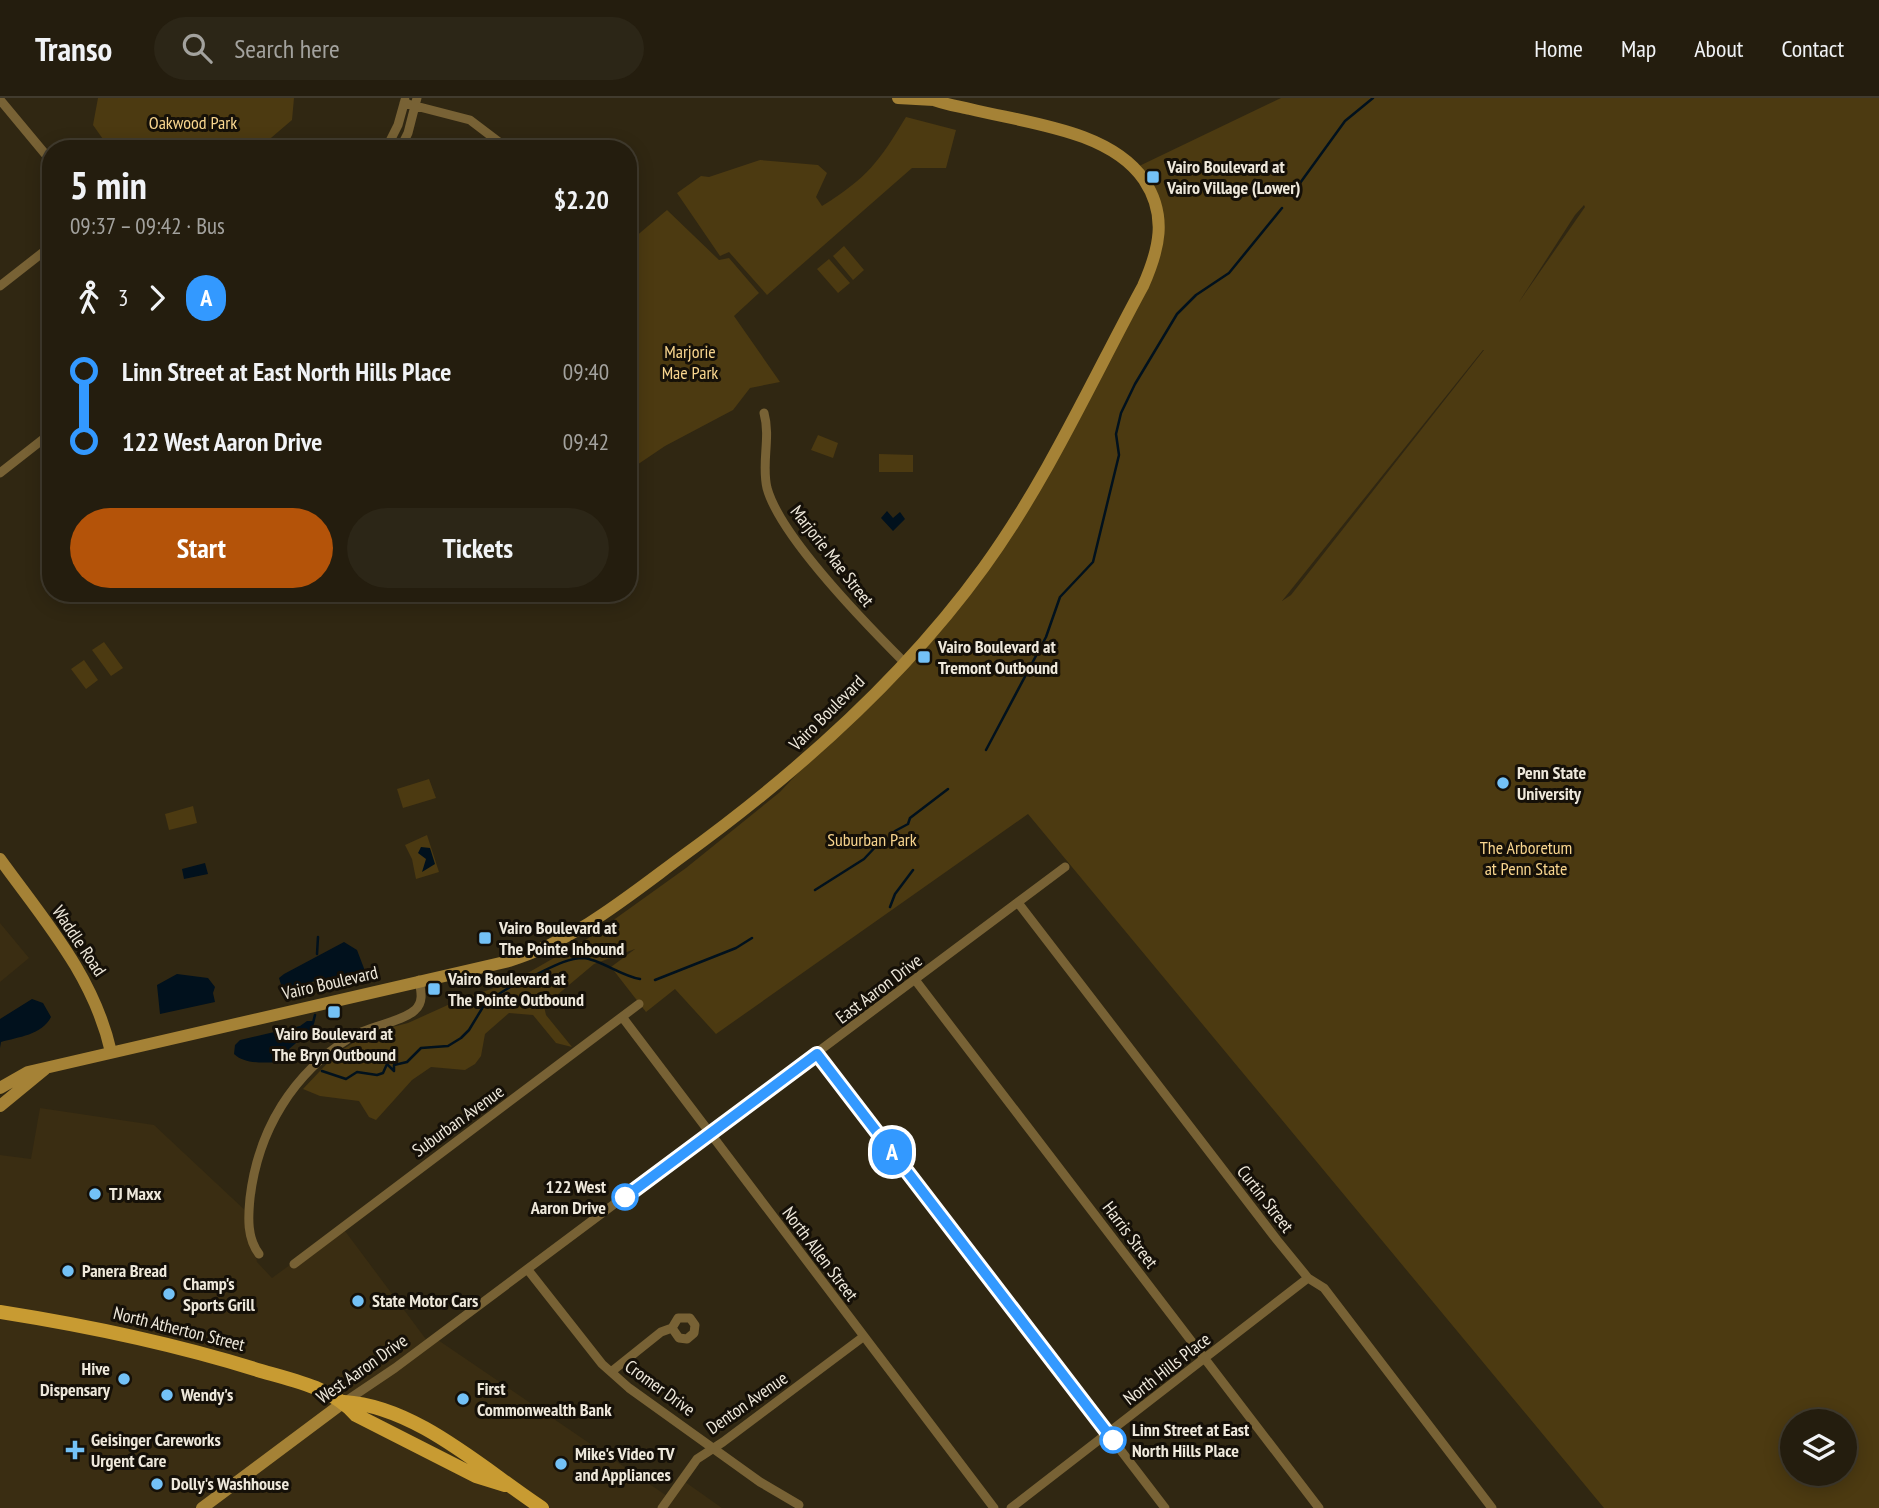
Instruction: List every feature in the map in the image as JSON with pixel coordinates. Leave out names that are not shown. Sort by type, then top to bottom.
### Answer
[{"type":"main road","name":"North Atherton Street","points":[[0,1312],[176,1345],[315,1387],[344,1402],[368,1403],[418,1427],[485,1465],[505,1485],[541,1508]]},
{"type":"street","name":"Vairo Boulevard","points":[[0,1088],[21,1075],[48,1067],[535,953],[589,923],[764,796],[811,754],[904,662],[969,587],[1014,521],[1143,286],[1160,239],[1156,204],[1149,187],[1131,164],[1112,149],[1081,136],[932,99],[898,98]]},
{"type":"street","points":[[2,100],[42,150]]},
{"type":"street","points":[[389,140],[404,101],[416,102],[470,120],[496,140]]},
{"type":"street","points":[[403,140],[416,102]]},
{"type":"street","points":[[0,286],[42,253]]},
{"type":"street","name":"Marjorie Mae Street","points":[[764,414],[768,432],[765,476],[773,505],[853,610],[904,662]]},
{"type":"street","points":[[0,473],[42,440]]},
{"type":"street","name":"Waddle Road","points":[[0,859],[87,982],[105,1025],[111,1052]]},
{"type":"street","name":"East Aaron Drive","points":[[709,1134],[1065,867]]},
{"type":"street","name":"Curtin Street","points":[[1019,904],[1308,1278],[1324,1288],[1492,1508]]},
{"type":"street","points":[[259,1254],[249,1229],[252,1181],[264,1140],[284,1099],[322,1057],[352,1035],[415,1011],[421,1000],[419,981]]},
{"type":"street","name":"Harris Street","points":[[916,981],[1319,1508]]},
{"type":"street","name":"Suburban Avenue","points":[[294,1264],[639,1004]]},
{"type":"street","name":"North Allen Street","points":[[623,1018],[994,1508]]},
{"type":"street","points":[[817,1054],[1164,1508]]},
{"type":"street","name":"Vairo Boulevard","points":[[0,1106],[48,1067]]},
{"type":"street","name":"West Aaron Drive","points":[[202,1508],[709,1134]]},
{"type":"street","name":"Cromer Drive","points":[[528,1270],[611,1372],[712,1447],[799,1505]]},
{"type":"street","name":"North Hills Place","points":[[1011,1508],[1308,1278]]},
{"type":"street","points":[[611,1372],[661,1332],[672,1328]]},
{"type":"street","name":"Denton Avenue","points":[[662,1508],[691,1466],[712,1447],[863,1337]]},
{"type":"shaded area","points":[[0,923],[29,958],[0,982]]},
{"type":"shaded area","points":[[40,1108],[154,1125],[248,1213],[257,1262],[272,1278],[342,1227],[428,1342],[435,1338],[667,1496],[681,1479],[722,1508],[0,1508],[0,1155],[31,1159]]},
{"type":"green space","name":"Oakwood Park","points":[[98,98],[294,98],[292,120],[269,140],[104,140],[93,125]]},
{"type":"green space","name":"The Arboretum at Penn State","points":[[1281,98],[1879,98],[1879,1508],[1604,1508],[1028,814],[716,1034],[675,989],[646,1012],[611,967],[635,949],[594,964],[544,1006],[546,1015],[572,1047],[556,1043],[533,1015],[509,1013],[485,1034],[481,1056],[475,1064],[465,1070],[431,1067],[412,1080],[376,1120],[369,1117],[359,1101],[320,1096],[303,1089],[337,1053],[369,1033],[408,1023],[461,999],[512,982],[587,939],[686,868],[780,792],[898,666],[987,562],[1060,439],[1156,255],[1160,226],[1135,168]],"holes":[[[1584,205],[1519,302],[1575,215]],[[1483,350],[1291,595],[1282,601]]]},
{"type":"green space","points":[[906,117],[956,130],[946,168],[912,168],[767,295],[729,252],[720,256],[677,193],[701,176],[709,177],[760,160],[818,165],[827,173],[816,197],[822,206],[850,187],[871,168]]},
{"type":"green space","name":"Marjorie Mae Park","points":[[667,210],[719,260],[729,258],[759,293],[734,316],[780,382],[750,388],[733,410],[665,446],[637,465],[637,235]]},
{"type":"green space","points":[[844,246],[864,270],[853,280],[833,256]]},
{"type":"green space","points":[[829,259],[850,283],[838,293],[817,269]]},
{"type":"green space","points":[[818,435],[838,443],[833,458],[811,450]]},
{"type":"green space","points":[[879,454],[913,455],[913,472],[879,472]]},
{"type":"green space","points":[[104,642],[123,668],[111,676],[92,650]]},
{"type":"green space","points":[[84,660],[98,680],[86,689],[71,669]]},
{"type":"green space","points":[[429,779],[436,798],[403,808],[397,789]]},
{"type":"green space","points":[[193,806],[197,823],[169,830],[165,814]]},
{"type":"green space","points":[[427,835],[439,872],[416,879],[412,859],[405,845]]},
{"type":"water","points":[[887,511],[893,518],[900,512],[905,519],[893,531],[881,518]]},
{"type":"water","points":[[421,847],[430,848],[435,864],[422,872],[426,859],[418,853]]},
{"type":"water","points":[[205,863],[208,874],[184,879],[182,869]]},
{"type":"water","points":[[344,942],[357,950],[365,971],[282,988],[279,978],[284,974]]},
{"type":"water","points":[[177,974],[208,978],[215,987],[215,1002],[160,1014],[157,985]]},
{"type":"water","points":[[32,999],[43,1003],[51,1017],[36,1032],[1,1042],[0,1048],[0,1019]]},
{"type":"water","points":[[312,1021],[315,1027],[289,1049],[293,1056],[291,1062],[246,1061],[234,1054],[235,1045],[240,1040],[300,1026]]},
{"type":"waterway","points":[[1295,190],[1345,121],[1373,98]]},
{"type":"waterway","points":[[986,750],[1046,637],[1060,597],[1093,562],[1119,455],[1116,434],[1121,413],[1135,384],[1177,314],[1196,295],[1229,273],[1282,208]]},
{"type":"waterway","points":[[815,890],[864,859],[880,842],[889,841],[895,831],[908,824],[910,818],[948,789]]},
{"type":"waterway","points":[[890,907],[895,894],[913,870]]},
{"type":"waterway","points":[[317,954],[318,937]]},
{"type":"waterway","points":[[655,980],[736,948],[752,938]]},
{"type":"waterway","points":[[526,979],[561,963],[583,958],[640,979]]},
{"type":"waterway","points":[[322,1071],[346,1079],[357,1072],[377,1075],[383,1073],[387,1064],[394,1071],[394,1065],[407,1062],[421,1048],[448,1046],[461,1038],[486,1002],[518,982]]},
{"type":"waterway","points":[[313,1023],[315,1015]]},
{"type":"bus line","name":"A","points":[[625,1197],[817,1054],[1113,1440]]},
{"type":"place","name":"Vairo Boulevard at Vairo Village (Lower)","points":[[1153,177]]},
{"type":"place","name":"Vairo Boulevard at Tremont Outbound","points":[[924,657]]},
{"type":"place","name":"Penn State University","points":[[1503,783]]},
{"type":"place","name":"Vairo Boulevard at The Pointe Inbound","points":[[485,938]]},
{"type":"place","name":"Vairo Boulevard at The Pointe Outbound","points":[[434,989]]},
{"type":"place","name":"Vairo Boulevard at The Bryn Outbound","points":[[334,1012]]},
{"type":"place","name":"TJ Maxx","points":[[95,1194]]},
{"type":"place","name":"122 West Aaron Drive","points":[[625,1197]]},
{"type":"place","name":"Panera Bread","points":[[68,1271]]},
{"type":"place","name":"Champ's Sports Grill","points":[[169,1294]]},
{"type":"place","name":"State Motor Cars","points":[[358,1301]]},
{"type":"place","name":"Hive Dispensary","points":[[124,1379]]},
{"type":"place","name":"Wendy's","points":[[167,1395]]},
{"type":"place","name":"First Commonwealth Bank","points":[[463,1399]]},
{"type":"place","name":"Linn Street at East North Hills Place","points":[[1113,1440]]},
{"type":"place","name":"Geisinger Careworks Urgent Care","points":[[75,1450]]},
{"type":"place","name":"Mike's Video TV and Appliances","points":[[561,1464]]},
{"type":"place","name":"Dolly's Washhouse","points":[[157,1484]]},
{"type":"park label","name":"Suburban Park","points":[[872,840]]}]
